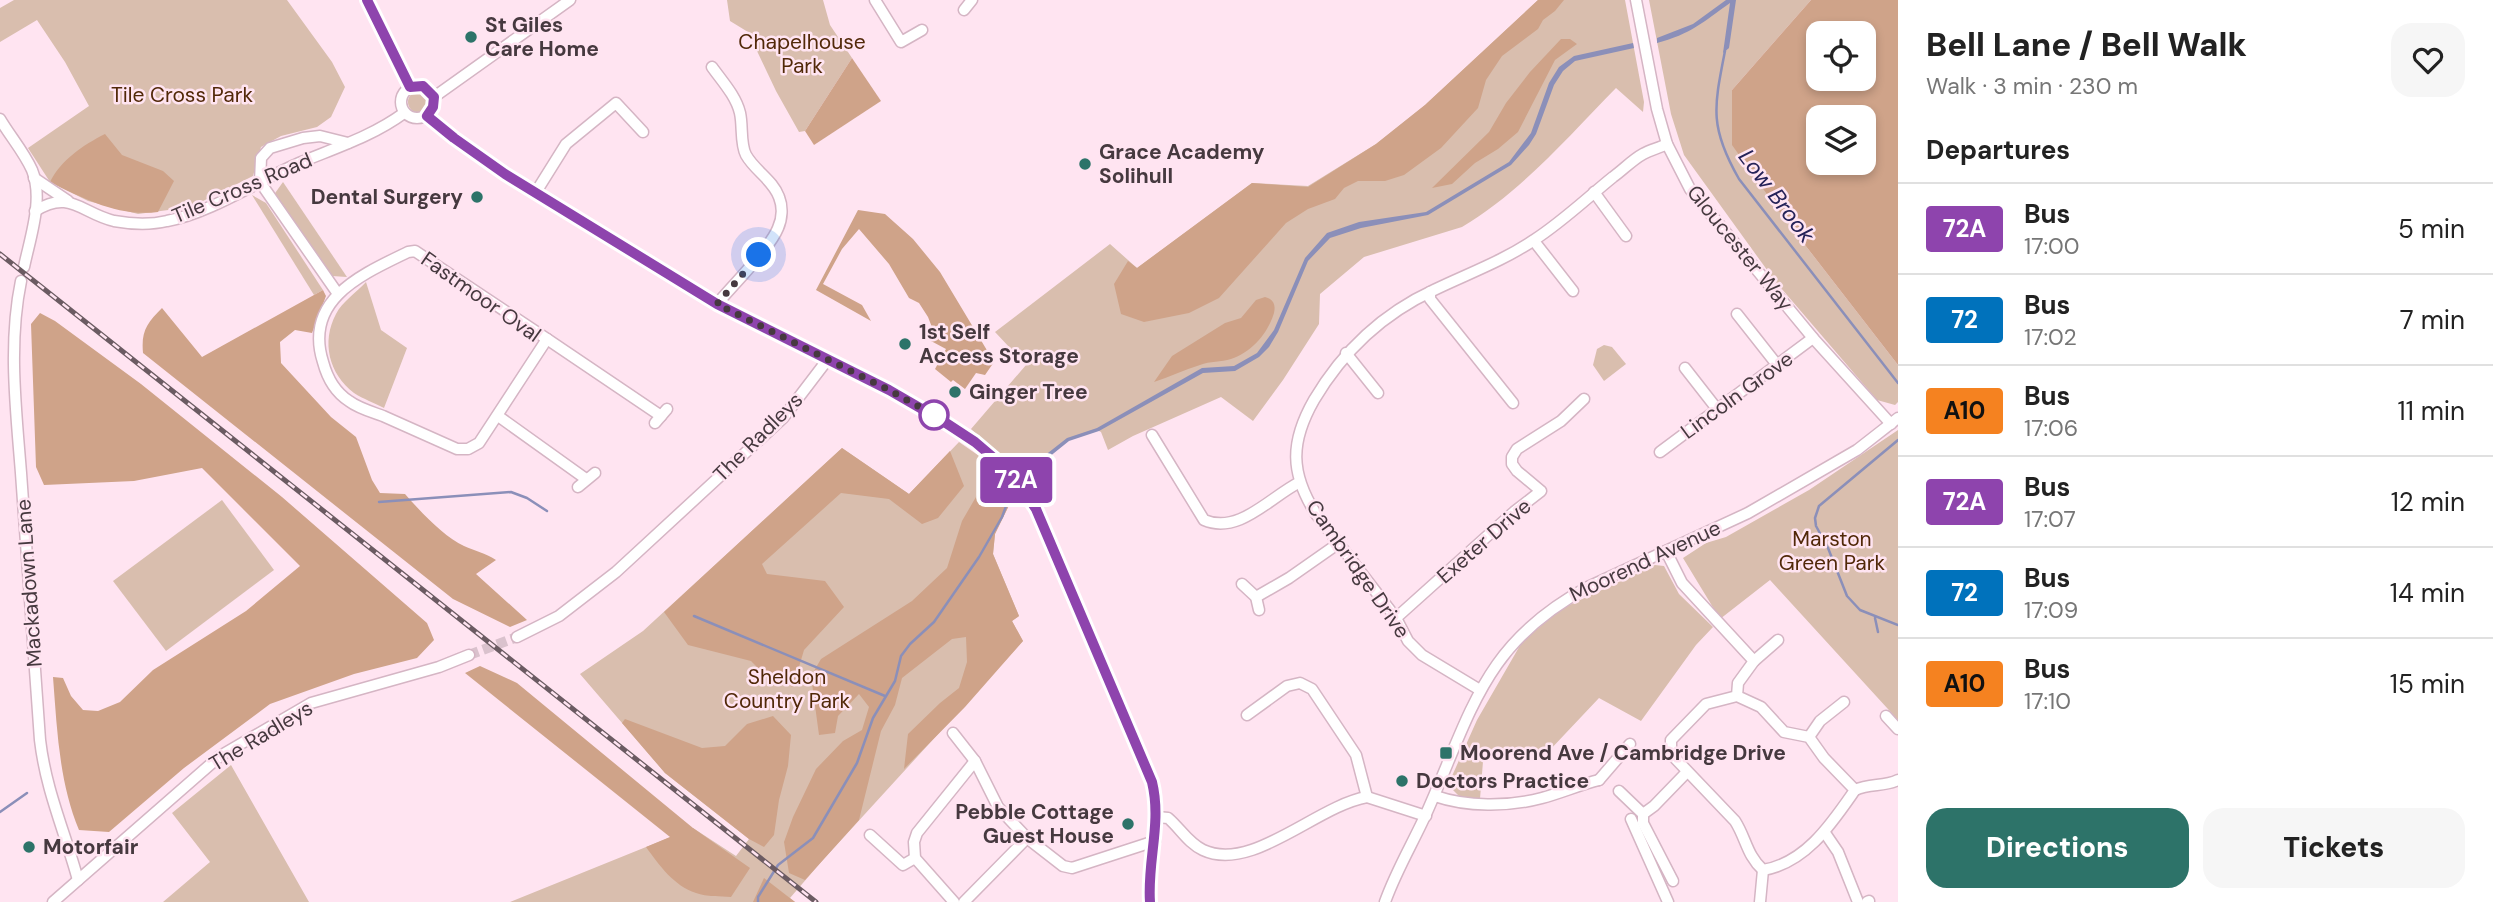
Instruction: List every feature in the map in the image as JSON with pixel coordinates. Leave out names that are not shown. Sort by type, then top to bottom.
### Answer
[{"type":"street","points":[[367,0],[410,87]]},
{"type":"street","points":[[427,116],[433,107],[434,97],[570,0]]},
{"type":"street","points":[[876,0],[901,42],[922,30]]},
{"type":"street","points":[[964,10],[972,0]]},
{"type":"street","name":"Gloucester Way","points":[[1636,0],[1657,109],[1668,145],[1689,189],[1813,338],[1894,421]]},
{"type":"street","points":[[712,67],[740,111],[744,153],[770,181],[782,206],[782,217],[773,238],[717,304]]},
{"type":"street","points":[[434,97],[423,86],[410,87],[401,98],[404,113],[414,118],[427,116],[482,159],[717,304],[926,410],[975,442],[1011,474],[1036,509],[1152,782],[1157,799],[1157,817],[1150,876],[1150,902]]},
{"type":"street","points":[[537,192],[566,144],[616,103],[643,132]]},
{"type":"street","name":"Tile Cross Road","points":[[34,178],[88,212],[113,220],[140,224],[167,221],[188,215],[377,131],[404,113]]},
{"type":"street","points":[[0,119],[34,178],[35,211],[24,267]]},
{"type":"street","points":[[338,295],[260,182],[261,158],[270,148],[311,137],[320,136],[348,144]]},
{"type":"street","name":"Cambridge Drive","points":[[1480,690],[1422,655],[1408,641],[1396,618],[1307,500],[1296,466],[1300,428],[1327,379],[1346,353],[1389,316],[1430,292],[1534,241],[1641,155],[1668,145]]},
{"type":"street","points":[[1594,192],[1626,236]]},
{"type":"street","points":[[35,211],[45,205],[68,201]]},
{"type":"street","points":[[1534,241],[1573,291]]},
{"type":"street","name":"Fastmoor Oval","points":[[415,251],[547,340],[478,443],[468,449],[457,449],[349,402],[334,387],[320,354],[319,336],[326,307],[338,295],[362,275],[415,251]]},
{"type":"street","name":"Mackadown Lane","points":[[21,281],[15,309],[15,401],[40,740],[43,771],[52,805],[78,880]]},
{"type":"street","points":[[1430,292],[1430,299],[1513,403]]},
{"type":"street","points":[[1737,314],[1779,366]]},
{"type":"street","name":"Lincoln Grove","points":[[1660,453],[1813,338]]},
{"type":"street","points":[[547,340],[661,416]]},
{"type":"street","points":[[1346,353],[1378,393]]},
{"type":"street","name":"The Radleys","points":[[517,637],[559,616],[616,572],[783,418],[828,359]]},
{"type":"street","points":[[1685,368],[1717,409]]},
{"type":"street","name":"Exeter Drive","points":[[1396,618],[1541,491],[1517,471],[1512,464],[1512,457],[1517,449],[1562,421],[1584,399]]},
{"type":"street","points":[[498,416],[590,476],[578,487]]},
{"type":"street","name":"Moorend Avenue","points":[[1385,902],[1435,796],[1480,690],[1510,645],[1526,628],[1553,607],[1588,587],[1748,513],[1845,455],[1855,445],[1879,433],[1894,421]]},
{"type":"street","points":[[1152,435],[1204,520],[1215,525],[1225,525],[1251,514],[1300,482]]},
{"type":"street","points":[[1256,597],[1339,543]]},
{"type":"street","points":[[1666,551],[1682,583],[1754,661]]},
{"type":"street","points":[[1242,584],[1256,597],[1259,610]]},
{"type":"street","points":[[1737,696],[1738,683],[1754,661],[1778,640]]},
{"type":"street","name":"The Radleys","points":[[53,902],[220,757],[311,703],[439,667],[469,655]]},
{"type":"street","points":[[1247,715],[1287,686],[1300,683],[1312,689],[1356,755],[1367,797]]},
{"type":"street","points":[[1763,870],[1747,851],[1744,834],[1735,821],[1671,754],[1671,740],[1706,704],[1737,696],[1749,700],[1761,707],[1784,732],[1809,737],[1815,742],[1824,758],[1856,790]]},
{"type":"street","points":[[1809,737],[1820,721],[1844,702]]},
{"type":"street","points":[[1886,716],[1898,729]]},
{"type":"street","points":[[953,733],[975,761],[999,807],[1027,838],[1063,866],[1072,868],[1155,841]]},
{"type":"street","points":[[1435,796],[1451,802],[1499,804],[1534,800],[1602,783],[1630,744]]},
{"type":"street","points":[[954,902],[915,858],[914,842],[917,833],[975,761]]},
{"type":"street","points":[[1643,814],[1686,772]]},
{"type":"street","points":[[1763,870],[1775,868],[1806,850],[1825,833],[1856,790],[1866,785],[1886,785],[1898,780]]},
{"type":"street","points":[[1619,791],[1643,814],[1643,823],[1673,881]]},
{"type":"street","points":[[1157,817],[1168,818],[1184,836],[1204,851],[1225,856],[1260,848],[1343,804],[1367,797],[1426,816]]},
{"type":"street","points":[[1631,819],[1668,902]]},
{"type":"street","points":[[1825,833],[1838,852],[1858,902]]},
{"type":"street","points":[[870,835],[904,865],[915,858]]},
{"type":"street","points":[[964,902],[1027,838]]},
{"type":"street","points":[[1760,902],[1763,870]]},
{"type":"green space","name":"Tile Cross Park","points":[[14,0],[287,0],[332,62],[345,87],[331,117],[317,127],[281,136],[261,147],[253,176],[191,207],[138,214],[88,201],[50,182],[28,148],[89,106],[65,62],[37,20],[0,42],[0,8]]},
{"type":"green space","name":"Chapelhouse Park","points":[[727,0],[823,0],[830,25],[852,58],[805,131],[799,132],[748,32],[730,21]]},
{"type":"green space","points":[[1538,0],[1625,0],[1644,102],[1643,112],[1616,88],[1524,181],[1484,213],[1462,227],[1364,257],[1320,294],[1319,324],[1253,421],[1221,397],[1108,450],[1101,432],[1097,430],[1069,438],[1021,476],[971,429],[1026,365],[995,332],[1110,244],[1137,268],[1252,183],[1308,186],[1376,144],[1425,105]]},
{"type":"green space","points":[[1649,0],[1811,0],[1732,90],[1781,214],[1898,365],[1898,402],[1895,405],[1877,400],[1775,281],[1684,155],[1671,114]]},
{"type":"green space","points":[[419,91],[427,94],[430,102],[427,110],[419,113],[411,110],[408,102],[411,94]]},
{"type":"green space","points":[[283,182],[347,277],[332,276],[273,196]]},
{"type":"green space","points":[[252,195],[266,203],[323,290],[314,295]]},
{"type":"green space","points":[[366,282],[381,330],[407,348],[384,408],[354,393],[345,385],[330,357],[329,335],[336,314]]},
{"type":"green space","points":[[1604,345],[1612,347],[1626,364],[1604,381],[1593,365],[1597,349]]},
{"type":"green space","name":"Marston Green Park","points":[[1898,430],[1898,720],[1770,580],[1720,619],[1683,558],[1706,543],[1726,537],[1809,490]]},
{"type":"green space","name":"Sheldon Country Park","points":[[959,442],[985,460],[1016,491],[995,534],[993,554],[1019,616],[1012,621],[1023,641],[822,861],[790,898],[795,902],[510,902],[693,828],[736,856],[749,839],[665,773],[580,674],[643,631],[842,448],[909,494]]},
{"type":"green space","points":[[222,500],[274,570],[166,651],[113,581]]},
{"type":"green space","points":[[1655,565],[1664,566],[1679,594],[1713,627],[1696,645],[1641,721],[1599,698],[1548,752],[1484,749],[1480,799],[1460,797],[1448,785],[1477,720],[1522,642],[1561,609]]},
{"type":"green space","points":[[231,765],[309,902],[163,902],[210,862],[172,813]]},
{"type":"shaded area","points":[[1538,0],[1564,0],[1543,20],[1538,29],[1502,56],[1486,80],[1478,108],[1441,148],[1404,175],[1385,181],[1358,181],[1344,188],[1335,199],[1308,209],[1286,223],[1219,298],[1189,313],[1144,322],[1121,314],[1114,284],[1128,261],[1137,268],[1252,183],[1308,187],[1376,144],[1425,105]]},
{"type":"shaded area","points":[[1811,0],[1898,0],[1898,365],[1781,214],[1732,145],[1732,90]]},
{"type":"shaded area","points":[[1561,39],[1570,39],[1577,44],[1555,60],[1518,132],[1475,163],[1452,184],[1432,188],[1489,132],[1506,103],[1530,72]]},
{"type":"shaded area","points":[[852,58],[881,101],[814,145],[805,131]]},
{"type":"shaded area","points":[[105,134],[122,155],[163,171],[174,181],[158,212],[116,209],[50,182],[73,154]]},
{"type":"shaded area","points":[[858,210],[885,214],[913,239],[940,272],[994,362],[985,375],[976,373],[965,389],[935,369],[946,349],[931,341],[935,335],[919,303],[909,298],[889,264],[859,229],[842,249],[823,284],[862,305],[871,321],[816,290]]},
{"type":"shaded area","points":[[323,290],[326,296],[312,333],[295,330],[280,342],[281,363],[331,417],[356,437],[372,480],[380,493],[405,494],[448,536],[496,560],[476,574],[527,620],[510,627],[453,599],[143,353],[146,328],[162,308],[202,357]]},
{"type":"shaded area","points":[[1265,297],[1273,302],[1274,313],[1268,328],[1246,352],[1154,382],[1172,356],[1225,323],[1241,318],[1256,300]]},
{"type":"shaded area","points":[[40,313],[141,384],[282,497],[427,623],[434,640],[417,658],[354,674],[270,704],[184,768],[109,832],[79,830],[72,812],[60,755],[53,677],[63,678],[71,696],[83,710],[98,711],[120,702],[153,670],[246,611],[300,566],[202,468],[134,481],[44,485],[36,467],[31,324]]},
{"type":"shaded area","points":[[842,448],[909,494],[950,451],[964,486],[938,518],[922,524],[889,499],[841,493],[762,564],[767,574],[825,581],[844,607],[804,650],[793,687],[764,674],[751,661],[688,645],[664,612]]},
{"type":"shaded area","points":[[987,478],[1016,491],[995,534],[993,554],[1019,616],[1012,621],[1023,641],[965,707],[904,769],[908,734],[959,688],[967,662],[966,637],[952,639],[902,678],[895,705],[881,731],[859,820],[805,880],[789,873],[784,842],[816,769],[843,741],[862,730],[869,707],[859,694],[838,716],[835,733],[819,735],[811,676],[821,659],[912,601],[947,568],[962,521]]},
{"type":"shaded area","points":[[480,666],[517,683],[693,828],[750,868],[731,897],[700,894],[688,890],[674,880],[646,847],[670,837],[465,673]]},
{"type":"shaded area","points":[[773,716],[791,735],[788,766],[774,835],[764,847],[749,839],[665,773],[622,723],[625,719],[702,748],[725,746],[747,724]]},
{"type":"shaded area","points":[[764,878],[795,902],[753,902]]},
{"type":"water","points":[[1726,0],[1736,0],[1729,48],[1723,53],[1730,3],[1688,31],[1657,43],[1657,38],[1693,24]]},
{"type":"water","points":[[1633,43],[1634,48],[1575,61],[1563,71],[1554,85],[1536,134],[1511,165],[1428,215],[1361,228],[1330,238],[1308,261],[1278,332],[1259,357],[1235,371],[1203,373],[1099,431],[1069,441],[1023,478],[1020,475],[1067,438],[1097,428],[1202,368],[1234,366],[1257,353],[1274,330],[1305,258],[1327,233],[1359,222],[1426,212],[1509,162],[1531,133],[1549,83],[1559,67],[1574,56]]},
{"type":"waterway","name":"Low Brook","points":[[1725,51],[1718,87],[1717,117],[1718,130],[1729,161],[1739,179],[1898,383]]},
{"type":"waterway","name":"Low Brook","points":[[1898,440],[1819,506],[1815,518],[1816,526],[1847,596],[1860,610],[1898,625]]},
{"type":"waterway","points":[[758,902],[758,897],[778,865],[813,838],[857,763],[873,718],[895,681],[901,656],[934,622],[979,557],[1002,517],[1015,482]]},
{"type":"waterway","points":[[379,502],[511,492],[527,498],[547,511]]},
{"type":"waterway","points":[[694,616],[885,696]]},
{"type":"waterway","points":[[1875,618],[1878,632]]},
{"type":"waterway","points":[[0,812],[27,793]]},
{"type":"tunnel","points":[[469,655],[517,637]]},
{"type":"railway","points":[[0,254],[816,902]]},
{"type":"bus line","name":"72A","points":[[367,0],[410,87],[423,86],[434,97],[433,107],[427,116],[482,159],[717,304],[926,410],[975,442],[1018,482],[1036,509],[1152,782],[1157,799],[1157,829],[1150,876],[1150,902]]},
{"type":"place","name":"St Giles Care Home","points":[[471,37]]},
{"type":"place","name":"Grace Academy Solihull","points":[[1085,164]]},
{"type":"place","name":"Dental Surgery","points":[[477,197]]},
{"type":"place","name":"1st Self Access Storage","points":[[905,344]]},
{"type":"place","name":"Ginger Tree","points":[[955,392]]},
{"type":"place","name":"Moorend Ave / Cambridge Drive","points":[[1446,753]]},
{"type":"place","name":"Doctors Practice","points":[[1402,781]]},
{"type":"place","name":"Pebble Cottage Guest House","points":[[1128,824]]},
{"type":"place","name":"Motorfair","points":[[29,847]]},
{"type":"route","points":[[759,255],[717,304],[934,415]]}]
